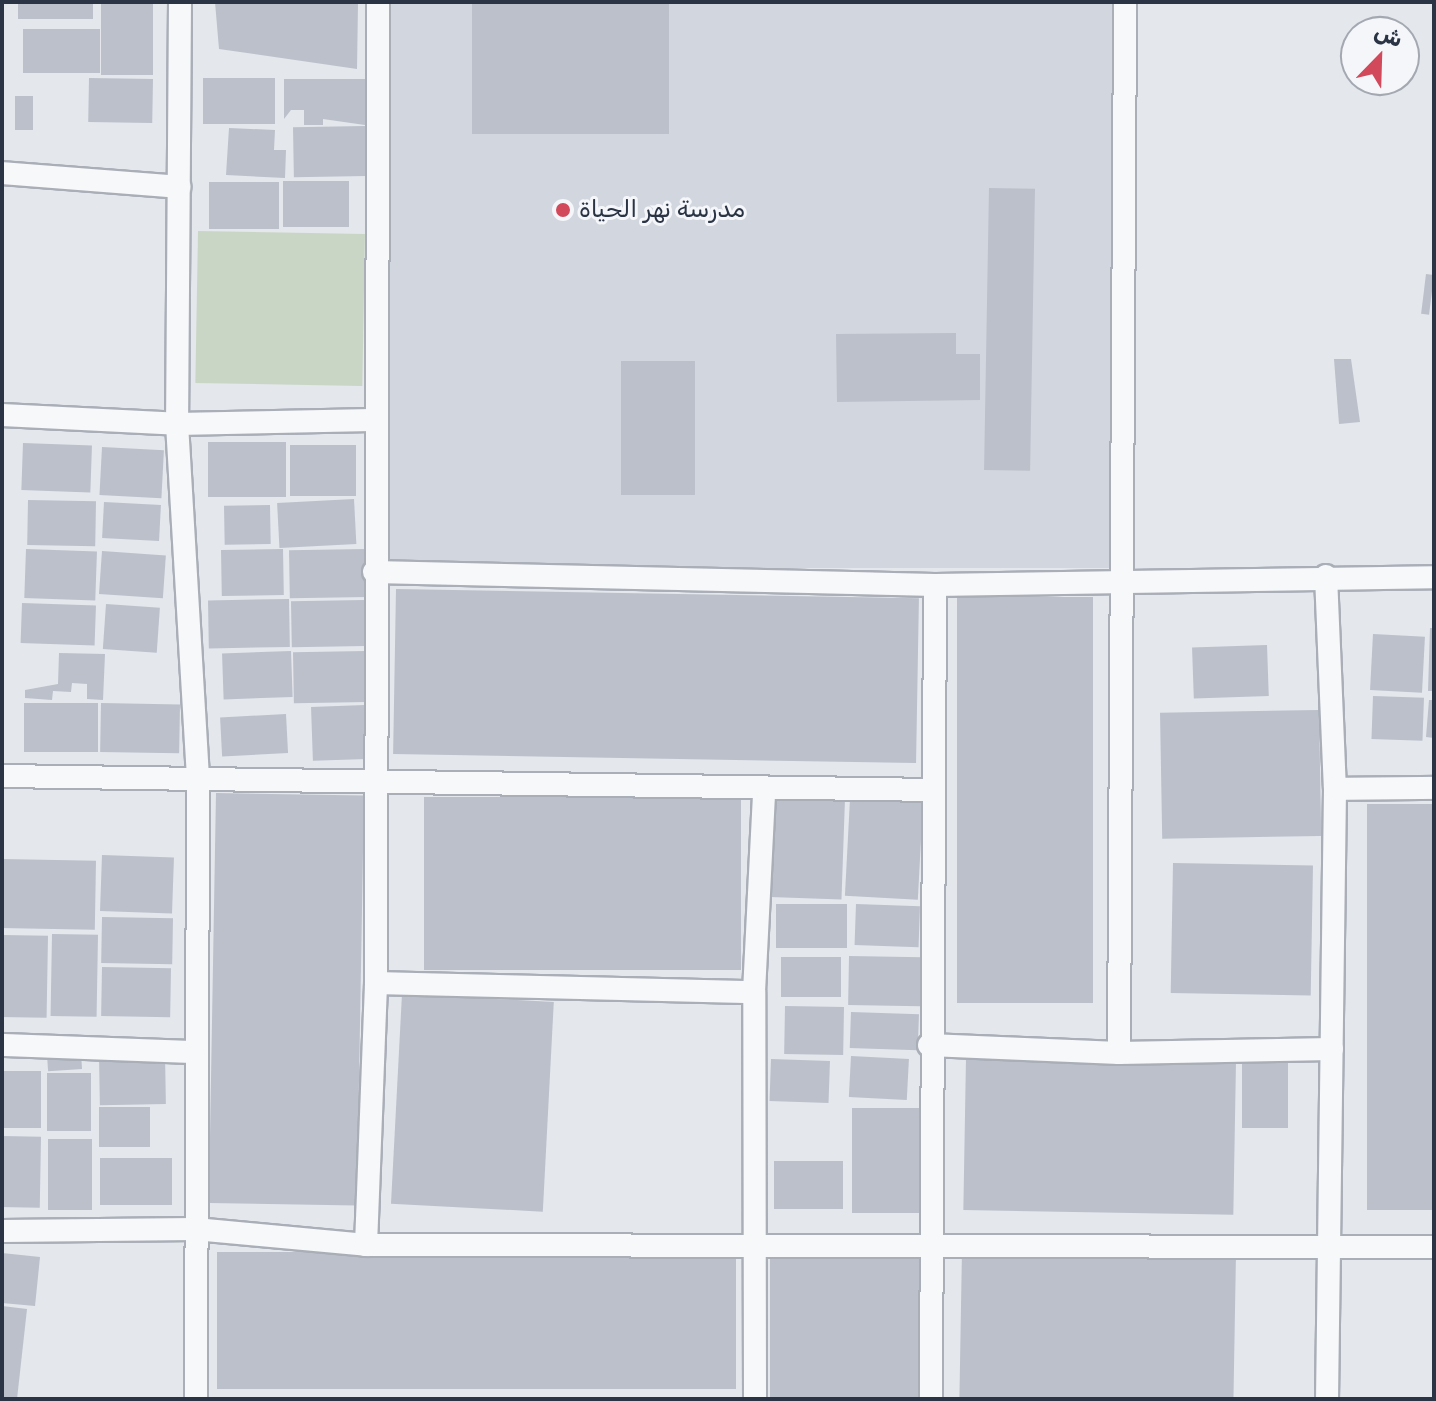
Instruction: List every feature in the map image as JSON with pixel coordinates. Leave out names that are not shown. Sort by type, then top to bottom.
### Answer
[{"type":"street","points":[[180,2],[177,424],[198,776],[194,1052],[196,1399]]},
{"type":"street","points":[[366,1245],[376,983],[372,420],[378,2]]},
{"type":"street","points":[[1119,1053],[1119,581],[1125,2]]},
{"type":"street","points":[[2,173],[179,187]]},
{"type":"street","points":[[2,415],[177,424],[372,420]]},
{"type":"street","points":[[374,572],[935,585],[1326,576],[1434,577]]},
{"type":"street","points":[[1326,576],[1335,789],[1327,1399]]},
{"type":"street","points":[[931,1399],[927,1244],[930,790],[935,585]]},
{"type":"street","points":[[2,776],[198,776],[374,787],[764,792],[930,790]]},
{"type":"street","points":[[1335,789],[1434,788]]},
{"type":"street","points":[[755,1399],[759,1246],[754,992],[764,792]]},
{"type":"street","points":[[376,983],[754,992]]},
{"type":"street","points":[[2,1045],[194,1052]]},
{"type":"street","points":[[929,1045],[1119,1053],[1332,1049]]},
{"type":"street","points":[[2,1231],[195,1229],[366,1245],[1434,1247]]},
{"type":"shaded area","points":[[383,2],[1119,2],[1119,568],[383,568]]},
{"type":"green space","points":[[198,231],[365,234],[362,386],[195,383]]},
{"type":"building","points":[[18,2],[93,2],[93,19],[18,19]]},
{"type":"building","points":[[101,2],[153,2],[153,75],[101,75]]},
{"type":"building","points":[[215,2],[358,2],[357,69],[219,49]]},
{"type":"building","points":[[472,2],[669,2],[669,134],[472,134]]},
{"type":"building","points":[[23,29],[100,29],[100,73],[23,73]]},
{"type":"building","points":[[89,78],[153,79],[152,123],[88,122]]},
{"type":"building","points":[[203,78],[275,78],[275,124],[203,124]]},
{"type":"building","points":[[284,79],[365,79],[365,125],[323,119],[323,125],[304,125],[304,110],[291,110],[284,119]]},
{"type":"building","points":[[15,96],[33,96],[33,130],[15,130]]},
{"type":"building","points":[[365,126],[366,176],[294,177],[293,127]]},
{"type":"building","points":[[229,128],[275,130],[274,150],[286,150],[285,178],[226,175]]},
{"type":"building","points":[[283,181],[349,181],[349,227],[283,227]]},
{"type":"building","points":[[209,182],[279,182],[279,229],[209,229]]},
{"type":"building","points":[[989,188],[1035,189],[1030,471],[984,470]]},
{"type":"building","points":[[1426,274],[1434,275],[1429,315],[1421,314]]},
{"type":"building","points":[[956,333],[956,354],[980,354],[980,400],[837,402],[836,334]]},
{"type":"building","points":[[1334,359],[1351,359],[1360,422],[1339,424]]},
{"type":"building","points":[[621,361],[695,361],[695,495],[621,495]]},
{"type":"building","points":[[208,442],[286,442],[286,497],[208,497]]},
{"type":"building","points":[[23,443],[92,445],[90,492],[21,490]]},
{"type":"building","points":[[290,445],[356,445],[356,496],[290,496]]},
{"type":"building","points":[[102,447],[164,450],[161,498],[99,495]]},
{"type":"building","points":[[354,499],[356,544],[279,548],[277,503]]},
{"type":"building","points":[[28,500],[96,501],[95,546],[27,545]]},
{"type":"building","points":[[104,502],[161,505],[159,541],[102,538]]},
{"type":"building","points":[[270,505],[271,544],[225,545],[224,506]]},
{"type":"building","points":[[26,549],[97,551],[95,600],[24,598]]},
{"type":"building","points":[[283,549],[284,595],[222,596],[221,550]]},
{"type":"building","points":[[366,549],[367,597],[290,598],[289,550]]},
{"type":"building","points":[[102,551],[166,555],[163,598],[99,594]]},
{"type":"building","points":[[396,589],[919,598],[916,763],[393,754]]},
{"type":"building","points":[[957,597],[1093,597],[1093,1003],[957,1003]]},
{"type":"building","points":[[289,599],[290,647],[209,648],[208,600]]},
{"type":"building","points":[[364,600],[365,646],[292,647],[291,601]]},
{"type":"building","points":[[22,603],[96,606],[95,646],[21,643]]},
{"type":"building","points":[[106,604],[160,608],[157,653],[103,649]]},
{"type":"building","points":[[1430,628],[1434,628],[1434,691],[1428,691]]},
{"type":"building","points":[[1373,634],[1425,637],[1422,693],[1370,690]]},
{"type":"building","points":[[1267,645],[1269,696],[1194,699],[1192,648]]},
{"type":"building","points":[[291,651],[293,697],[224,699],[222,653]]},
{"type":"building","points":[[366,651],[367,702],[294,703],[293,652]]},
{"type":"building","points":[[59,653],[105,654],[103,700],[87,699],[87,684],[72,683],[71,692],[53,691],[52,700],[25,698],[25,690],[58,684]]},
{"type":"building","points":[[1373,696],[1424,698],[1422,741],[1371,739]]},
{"type":"building","points":[[1429,700],[1434,700],[1434,738],[1426,737]]},
{"type":"building","points":[[24,703],[98,703],[98,752],[24,752]]},
{"type":"building","points":[[101,703],[180,704],[179,753],[100,752]]},
{"type":"building","points":[[365,705],[367,759],[313,761],[311,707]]},
{"type":"building","points":[[1319,710],[1321,836],[1162,839],[1160,713]]},
{"type":"building","points":[[286,714],[288,753],[222,756],[220,717]]},
{"type":"building","points":[[216,793],[364,796],[357,1206],[209,1203]]},
{"type":"building","points":[[424,797],[741,797],[741,970],[424,970]]},
{"type":"building","points":[[774,797],[845,799],[841,899],[771,897]]},
{"type":"building","points":[[850,799],[923,803],[918,900],[845,896]]},
{"type":"building","points":[[1367,804],[1434,804],[1434,1210],[1367,1210]]},
{"type":"building","points":[[102,855],[174,858],[172,913],[100,911]]},
{"type":"building","points":[[2,859],[96,861],[95,930],[2,928]]},
{"type":"building","points":[[1173,863],[1313,865],[1311,995],[1171,993]]},
{"type":"building","points":[[776,904],[847,904],[847,948],[776,948]]},
{"type":"building","points":[[856,904],[920,906],[919,947],[855,945]]},
{"type":"building","points":[[102,917],[173,918],[172,964],[101,963]]},
{"type":"building","points":[[52,934],[98,935],[97,1017],[51,1016]]},
{"type":"building","points":[[2,935],[48,936],[47,1018],[2,1017]]},
{"type":"building","points":[[849,956],[922,957],[921,1006],[848,1005]]},
{"type":"building","points":[[781,957],[841,957],[841,997],[781,997]]},
{"type":"building","points":[[102,967],[171,968],[170,1017],[101,1016]]},
{"type":"building","points":[[402,994],[554,1002],[543,1212],[391,1204]]},
{"type":"building","points":[[785,1006],[844,1007],[843,1055],[784,1054]]},
{"type":"building","points":[[851,1012],[919,1014],[918,1050],[850,1048]]},
{"type":"building","points":[[1242,1051],[1288,1051],[1288,1128],[1242,1128]]},
{"type":"building","points":[[81,1054],[82,1069],[48,1071],[47,1056]]},
{"type":"building","points":[[165,1054],[166,1104],[100,1105],[99,1055]]},
{"type":"building","points":[[851,1056],[909,1059],[907,1100],[849,1097]]},
{"type":"building","points":[[966,1058],[1236,1063],[1233,1215],[963,1210]]},
{"type":"building","points":[[771,1059],[830,1061],[828,1103],[770,1101]]},
{"type":"building","points":[[2,1071],[41,1071],[41,1128],[2,1128]]},
{"type":"building","points":[[47,1073],[91,1073],[91,1131],[47,1131]]},
{"type":"building","points":[[99,1107],[150,1107],[150,1147],[99,1147]]},
{"type":"building","points":[[852,1108],[919,1108],[919,1213],[852,1213]]},
{"type":"building","points":[[2,1136],[41,1137],[40,1208],[2,1207]]},
{"type":"building","points":[[48,1139],[92,1139],[92,1210],[48,1210]]},
{"type":"building","points":[[100,1158],[172,1158],[172,1205],[100,1205]]},
{"type":"building","points":[[774,1161],[843,1161],[843,1209],[774,1209]]},
{"type":"building","points":[[962,1250],[1236,1255],[1233,1399],[959,1399]]},
{"type":"building","points":[[217,1252],[736,1252],[736,1389],[217,1389]]},
{"type":"building","points":[[2,1253],[40,1257],[35,1306],[2,1303]]},
{"type":"building","points":[[770,1256],[920,1256],[920,1399],[770,1399]]},
{"type":"building","points":[[2,1306],[27,1309],[17,1399],[2,1399]]},
{"type":"place","name":"مدرسة نهر الحياة","points":[[563,210]]}]
